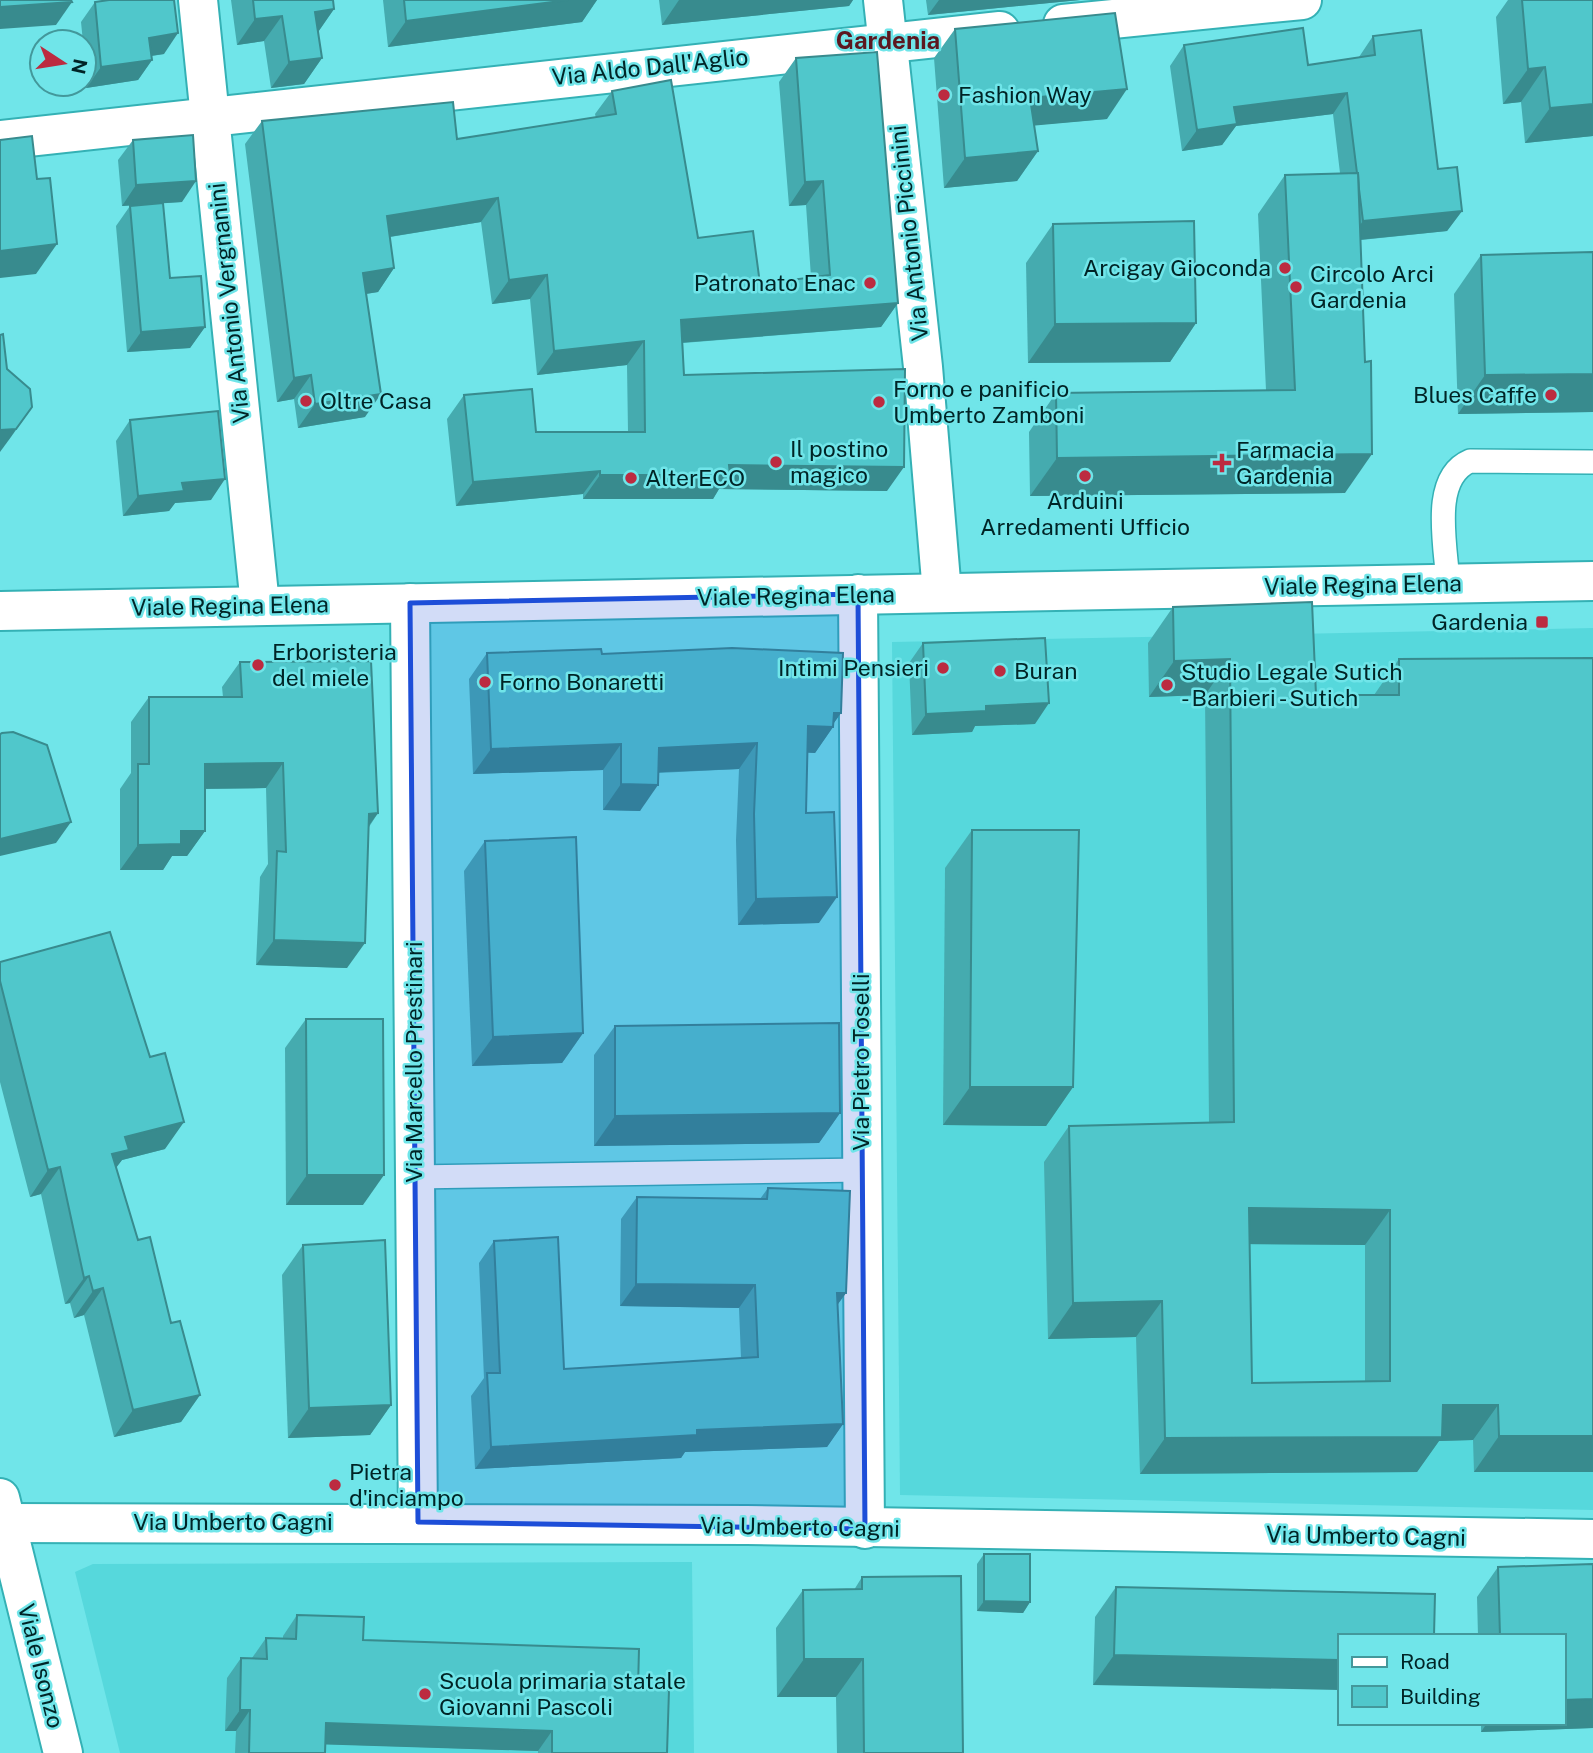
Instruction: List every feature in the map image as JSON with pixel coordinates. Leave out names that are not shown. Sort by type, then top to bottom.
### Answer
[{"type":"street","name":"Via Antonio Vergnanini","points":[[198,0],[260,606]]},
{"type":"street","name":"Via Antonio Piccinini","points":[[883,0],[923,367],[942,593]]},
{"type":"street","name":"Via Aldo Dall'Aglio","points":[[0,140],[888,41],[1301,0]]},
{"type":"street","name":"Viale Regina Elena","points":[[0,611],[1593,581]]},
{"type":"street","name":"Via Pietro Toselli","points":[[858,594],[865,1529]]},
{"type":"street","name":"Via Marcello Prestinari","points":[[410,603],[418,1522]]},
{"type":"street","name":"Via Umberto Cagni","points":[[3,1510],[418,1522],[1593,1539]]},
{"type":"street","name":"Viale Isonzo","points":[[3,1510],[63,1753]]},
{"type":"lane","points":[[1447,583],[1444,500],[1447,481],[1458,466],[1471,461],[1593,462]]},
{"type":"lane","points":[[414,1177],[862,1170]]},
{"type":"highlighted area","points":[[858,594],[865,1529],[418,1522],[410,603]]},
{"type":"shaded area","points":[[1593,628],[1593,1510],[900,1495],[892,642]]},
{"type":"shaded area","points":[[692,1562],[694,1753],[120,1753],[75,1572],[93,1564]]},
{"type":"building","points":[[0,0],[71,0],[72,2],[0,7]]},
{"type":"building","points":[[174,0],[178,33],[149,38],[152,60],[101,67],[95,2]]},
{"type":"building","points":[[253,0],[333,0],[334,9],[315,12],[322,58],[289,62],[282,16],[255,19]]},
{"type":"building","points":[[404,0],[568,0],[406,21]]},
{"type":"building","points":[[1522,0],[1593,0],[1593,104],[1550,108],[1545,67],[1528,69]]},
{"type":"building","points":[[1115,13],[1127,89],[1030,98],[1038,151],[965,158],[955,29]]},
{"type":"building","points":[[1303,28],[1308,65],[1375,55],[1373,36],[1421,30],[1438,169],[1457,167],[1462,211],[1363,221],[1347,93],[1234,107],[1237,124],[1197,130],[1184,45]]},
{"type":"building","points":[[877,52],[898,303],[681,320],[684,375],[905,369],[904,467],[729,465],[730,475],[600,475],[600,471],[473,482],[464,395],[532,389],[536,432],[645,432],[644,341],[554,351],[547,275],[509,280],[498,198],[387,216],[394,268],[363,273],[381,394],[315,404],[311,375],[294,378],[262,121],[453,102],[457,139],[616,114],[612,91],[671,80],[698,238],[753,231],[760,284],[830,275],[823,181],[805,182],[796,58]]},
{"type":"building","points":[[193,135],[196,181],[136,185],[133,140]]},
{"type":"building","points":[[32,136],[37,179],[50,178],[57,244],[0,251],[0,140]]},
{"type":"building","points":[[1358,173],[1365,362],[1371,361],[1372,454],[1057,458],[1056,393],[1295,390],[1285,175]]},
{"type":"building","points":[[163,203],[170,278],[201,276],[205,327],[141,332],[130,206]]},
{"type":"building","points":[[1194,221],[1196,323],[1055,324],[1053,224]]},
{"type":"building","points":[[1593,252],[1593,374],[1485,375],[1481,255]]},
{"type":"building","points":[[3,334],[7,369],[30,389],[32,407],[16,429],[0,430],[0,335]]},
{"type":"building","points":[[218,411],[225,479],[182,483],[184,491],[138,496],[130,420]]},
{"type":"building","points":[[1312,602],[1316,695],[1399,695],[1399,659],[1593,658],[1593,1436],[1499,1436],[1498,1405],[1443,1405],[1442,1437],[1165,1438],[1162,1301],[1073,1303],[1069,1126],[1234,1122],[1230,659],[1174,661],[1173,607]],"holes":[[[1249,1208],[1390,1210],[1390,1381],[1252,1383]]]},
{"type":"building","points":[[1045,638],[1049,703],[986,706],[986,711],[926,714],[923,643]]},
{"type":"building","points":[[732,648],[843,653],[841,713],[834,713],[833,727],[808,726],[806,813],[834,812],[837,897],[756,899],[754,814],[757,743],[659,748],[658,785],[621,784],[621,744],[491,749],[487,653],[601,649],[602,654]]},
{"type":"building","points":[[371,661],[378,813],[369,814],[365,943],[274,940],[277,851],[286,852],[283,763],[205,764],[205,831],[181,831],[181,844],[138,845],[138,764],[149,764],[149,697],[242,697],[240,662]]},
{"type":"building","points":[[13,732],[47,745],[71,822],[0,839],[0,734]]},
{"type":"building","points":[[972,830],[1079,830],[1073,1087],[970,1087]]},
{"type":"building","points":[[576,837],[583,1033],[493,1037],[485,841]]},
{"type":"building","points":[[110,932],[150,1057],[165,1053],[184,1122],[125,1137],[129,1150],[112,1154],[138,1240],[150,1237],[171,1323],[180,1321],[200,1395],[133,1410],[103,1288],[93,1291],[89,1276],[84,1278],[60,1167],[48,1170],[0,981],[0,962]]},
{"type":"building","points":[[306,1019],[383,1019],[384,1175],[307,1175]]},
{"type":"building","points":[[839,1023],[840,1113],[615,1116],[615,1026]]},
{"type":"building","points":[[768,1188],[850,1191],[846,1293],[837,1293],[843,1424],[697,1430],[697,1435],[491,1447],[487,1373],[500,1373],[494,1241],[558,1237],[564,1369],[758,1357],[755,1285],[636,1284],[637,1197],[767,1199]]},
{"type":"building","points":[[385,1240],[391,1405],[309,1408],[303,1245]]},
{"type":"building","points":[[984,1554],[1030,1554],[1030,1602],[984,1601]]},
{"type":"building","points":[[1593,1564],[1593,1699],[1565,1700],[1565,1634],[1500,1634],[1498,1567]]},
{"type":"building","points":[[961,1576],[963,1753],[864,1753],[863,1659],[804,1659],[803,1590],[862,1589],[862,1577]]},
{"type":"building","points":[[1116,1587],[1435,1594],[1434,1634],[1338,1634],[1338,1660],[1114,1655]]},
{"type":"building","name":"Scuola primaria statale Giovanni Pascoli","points":[[297,1615],[364,1617],[363,1640],[639,1649],[638,1689],[669,1690],[667,1753],[552,1753],[552,1731],[326,1723],[325,1753],[249,1753],[250,1710],[240,1710],[241,1658],[267,1659],[266,1638],[296,1639]]},
{"type":"place","name":"Fashion Way","points":[[944,95]]},
{"type":"place","name":"Arcigay Gioconda","points":[[1285,268]]},
{"type":"place","name":"Patronato Enac","points":[[870,283]]},
{"type":"place","name":"Circolo Arci Gardenia","points":[[1296,287]]},
{"type":"place","name":"Blues Caffe","points":[[1551,395]]},
{"type":"place","name":"Oltre Casa","points":[[306,401]]},
{"type":"place","name":"Forno e panificio Umberto Zamboni","points":[[879,402]]},
{"type":"place","name":"Il postino magico","points":[[776,462]]},
{"type":"place","name":"Farmacia Gardenia","points":[[1222,463]]},
{"type":"place","name":"Arduini Arredamenti Ufficio","points":[[1085,476]]},
{"type":"place","name":"AlterECO","points":[[631,478]]},
{"type":"place","name":"Gardenia","points":[[1542,622]]},
{"type":"place","name":"Erboristeria del miele","points":[[258,665]]},
{"type":"place","name":"Intimi Pensieri","points":[[943,668]]},
{"type":"place","name":"Buran","points":[[1000,671]]},
{"type":"place","name":"Forno Bonaretti","points":[[485,682]]},
{"type":"place","name":"Studio Legale Sutich - Barbieri - Sutich","points":[[1167,685]]},
{"type":"place","name":"Pietra d'inciampo","points":[[335,1485]]},
{"type":"place","name":"Scuola primaria statale Giovanni Pascoli","points":[[425,1694]]},
{"type":"district","name":"Gardenia","points":[[888,41]]}]
